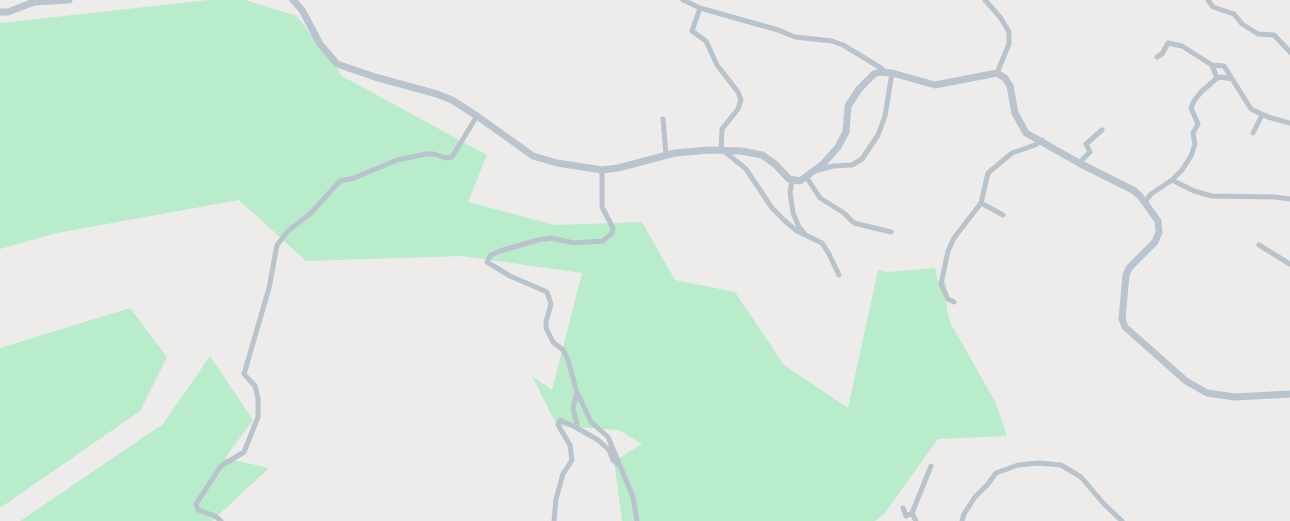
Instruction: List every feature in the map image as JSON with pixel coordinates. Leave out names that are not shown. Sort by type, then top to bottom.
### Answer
[{"type":"street","points":[[0,12],[8,12],[34,2],[69,0]]},
{"type":"street","points":[[293,0],[302,10],[320,44],[337,64],[437,94],[461,105],[533,156],[557,163],[602,170],[693,151],[746,151],[762,155],[776,164],[792,181],[800,181],[807,178],[832,155],[844,135],[850,101],[871,76],[877,73],[888,73],[935,86],[997,73],[1005,78],[1010,86],[1015,113],[1023,129],[1079,164],[1124,184],[1138,194],[1158,221],[1159,232],[1152,246],[1127,271],[1122,315],[1125,327],[1186,381],[1207,393],[1235,397],[1290,394]]},
{"type":"street","points":[[683,0],[700,8],[795,37],[832,41],[843,45],[888,73]]},
{"type":"street","points":[[985,0],[1009,32],[1009,44],[997,73]]},
{"type":"street","points":[[1208,0],[1213,7],[1234,14],[1242,24],[1258,34],[1274,35],[1290,52]]},
{"type":"street","points":[[700,8],[692,31],[706,41],[717,65],[738,92],[741,100],[738,109],[722,129],[722,151]]},
{"type":"street","points":[[1157,57],[1162,54],[1168,43],[1172,43],[1188,49],[1212,64],[1224,66],[1248,106],[1262,115],[1290,123]]},
{"type":"street","points":[[1212,64],[1217,78]]},
{"type":"street","points":[[815,171],[833,166],[852,165],[862,159],[882,126],[889,98],[888,73]]},
{"type":"street","points":[[1145,202],[1151,194],[1172,180],[1189,160],[1195,144],[1193,133],[1198,124],[1191,110],[1201,92],[1217,78],[1233,79]]},
{"type":"street","points":[[1253,133],[1262,115]]},
{"type":"street","points":[[221,521],[198,510],[196,504],[221,466],[244,452],[258,417],[258,398],[255,386],[244,374],[269,288],[277,245],[289,230],[310,214],[340,181],[354,178],[397,160],[426,154],[452,157],[477,116]]},
{"type":"street","points":[[663,119],[666,155]]},
{"type":"street","points":[[1079,164],[1090,152],[1086,144],[1102,130]]},
{"type":"street","points":[[954,302],[948,299],[941,284],[948,251],[954,238],[981,203],[988,173],[1012,153],[1035,146],[1042,140]]},
{"type":"street","points":[[722,151],[747,169],[772,208],[792,227],[824,246],[839,275]]},
{"type":"street","points":[[602,170],[602,207],[613,228],[612,233],[603,241],[574,243],[551,238],[538,240],[500,251],[491,255],[487,262],[510,276],[547,292],[551,304],[546,328],[553,342],[563,350],[568,360],[577,393],[591,422],[608,437],[633,497],[637,521]]},
{"type":"street","points":[[807,178],[820,198],[844,213],[854,223],[891,232]]},
{"type":"street","points":[[1172,180],[1199,193],[1212,196],[1290,199]]},
{"type":"street","points":[[792,181],[790,192],[793,213],[799,227],[809,236]]},
{"type":"street","points":[[1138,194],[1151,194]]},
{"type":"street","points":[[981,203],[1003,215]]},
{"type":"street","points":[[1259,245],[1290,264]]},
{"type":"street","points":[[575,427],[578,423],[573,408],[577,393]]},
{"type":"street","points":[[554,521],[556,500],[563,474],[572,460],[570,445],[560,428],[560,420],[598,440],[609,450],[613,460],[621,466]]},
{"type":"street","points":[[962,521],[975,496],[996,473],[1018,465],[1038,463],[1061,465],[1081,477],[1122,521]]},
{"type":"street","points":[[903,508],[906,516],[912,513],[931,466]]},
{"type":"street","points":[[912,513],[916,521]]},
{"type":"green space","points":[[208,0],[245,0],[297,16],[342,76],[487,155],[468,202],[555,225],[642,222],[675,280],[735,292],[784,365],[848,408],[878,270],[887,272],[935,268],[938,281],[946,282],[947,311],[951,324],[996,403],[1007,436],[938,439],[884,514],[875,521],[622,521],[614,461],[642,444],[619,430],[557,426],[532,376],[552,390],[582,273],[462,256],[306,261],[239,200],[57,233],[0,249],[0,23]]},
{"type":"green space","points":[[130,308],[167,357],[140,411],[0,508],[0,348]]},
{"type":"green space","points":[[210,356],[253,420],[225,458],[269,468],[212,521],[20,521],[163,424]]}]
